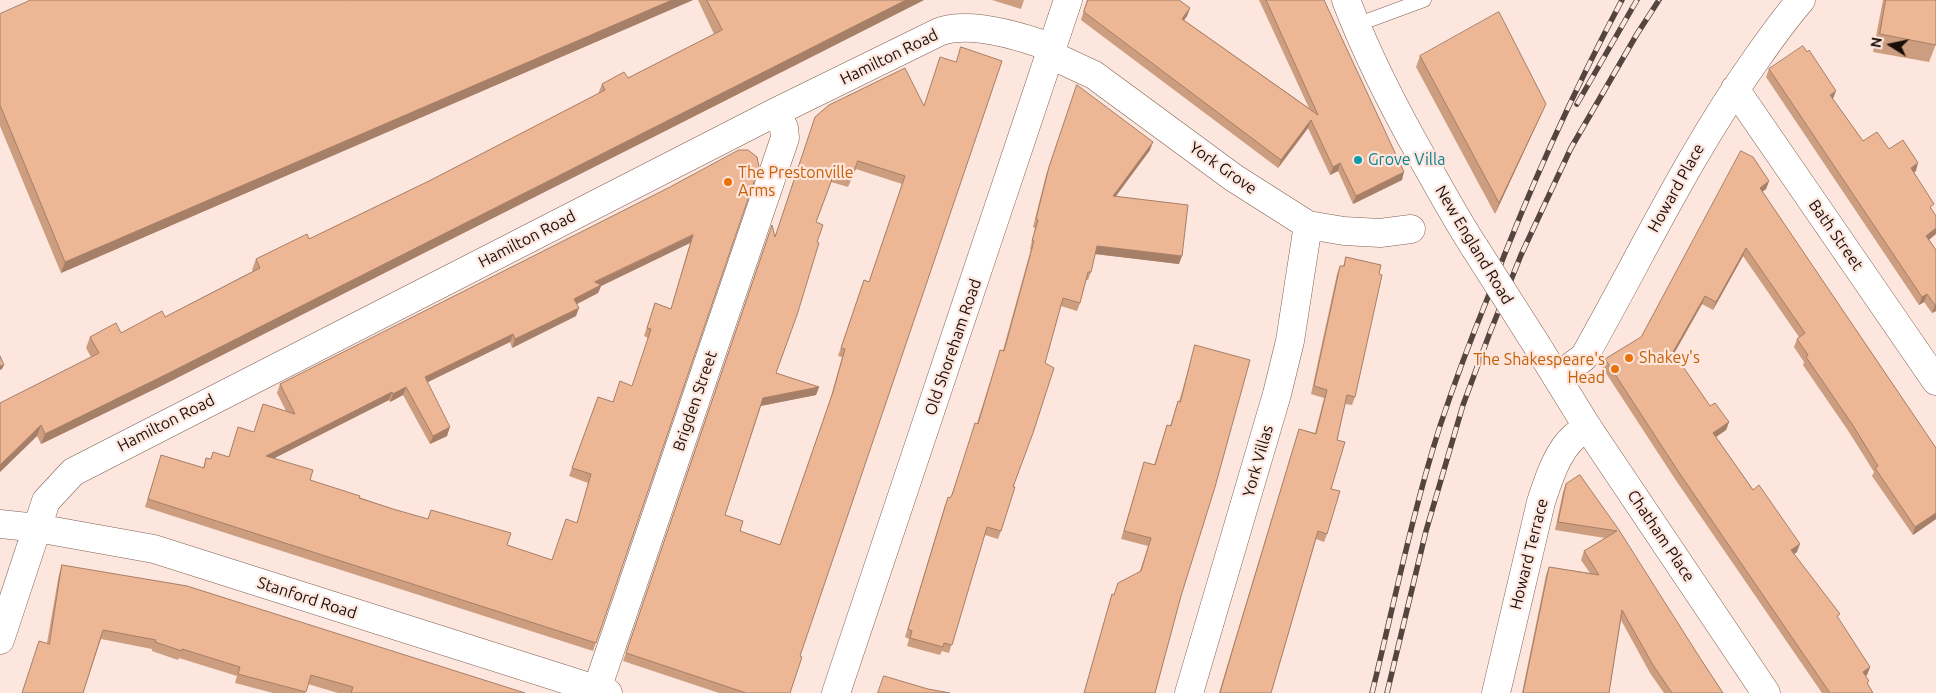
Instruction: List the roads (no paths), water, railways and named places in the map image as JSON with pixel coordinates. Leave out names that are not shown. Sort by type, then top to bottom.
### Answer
[{"type":"street","name":"Old Shoreham Road","points":[[836,693],[1068,0]]},
{"type":"street","name":"New England Road","points":[[1346,0],[1356,26],[1400,117],[1458,222],[1557,377]]},
{"type":"street","name":"Howard Place","points":[[1557,377],[1584,357],[1698,149],[1735,89],[1801,0]]},
{"type":"street","name":"Hamilton Road","points":[[0,640],[46,501],[73,472],[776,112],[949,28],[992,31],[1052,51]]},
{"type":"street","name":"York Grove","points":[[1052,51],[1094,75],[1234,178],[1308,225],[1344,232],[1380,232],[1411,229]]},
{"type":"street","name":"Bath Street","points":[[1735,89],[1936,381]]},
{"type":"street","name":"Brigden Street","points":[[603,691],[785,138],[784,128],[776,112]]},
{"type":"street","name":"York Villas","points":[[1190,693],[1277,394],[1290,341],[1308,225]]},
{"type":"street","name":"Chatham Place","points":[[1557,377],[1588,428],[1766,693]]},
{"type":"street","name":"Howard Terrace","points":[[1496,693],[1541,502],[1549,478],[1558,459],[1574,436],[1588,428]]},
{"type":"street","name":"Stanford Road","points":[[0,524],[37,528],[154,549],[603,691]]},
{"type":"lane","points":[[1356,26],[1392,6],[1424,0]]},
{"type":"railway","points":[[1372,693],[1421,492],[1440,426],[1458,375],[1535,180],[1568,107],[1622,0]]},
{"type":"railway","points":[[1577,104],[1637,0]]},
{"type":"railway","points":[[1387,693],[1426,531],[1463,405],[1489,335],[1521,255],[1571,148],[1637,34],[1659,0]]},
{"type":"place","name":"Grove Villa","points":[[1358,160]]},
{"type":"place","name":"The Prestonville Arms","points":[[728,182]]},
{"type":"place","name":"Shakey's","points":[[1629,358]]},
{"type":"place","name":"The Shakespeare's Head","points":[[1615,369]]}]
